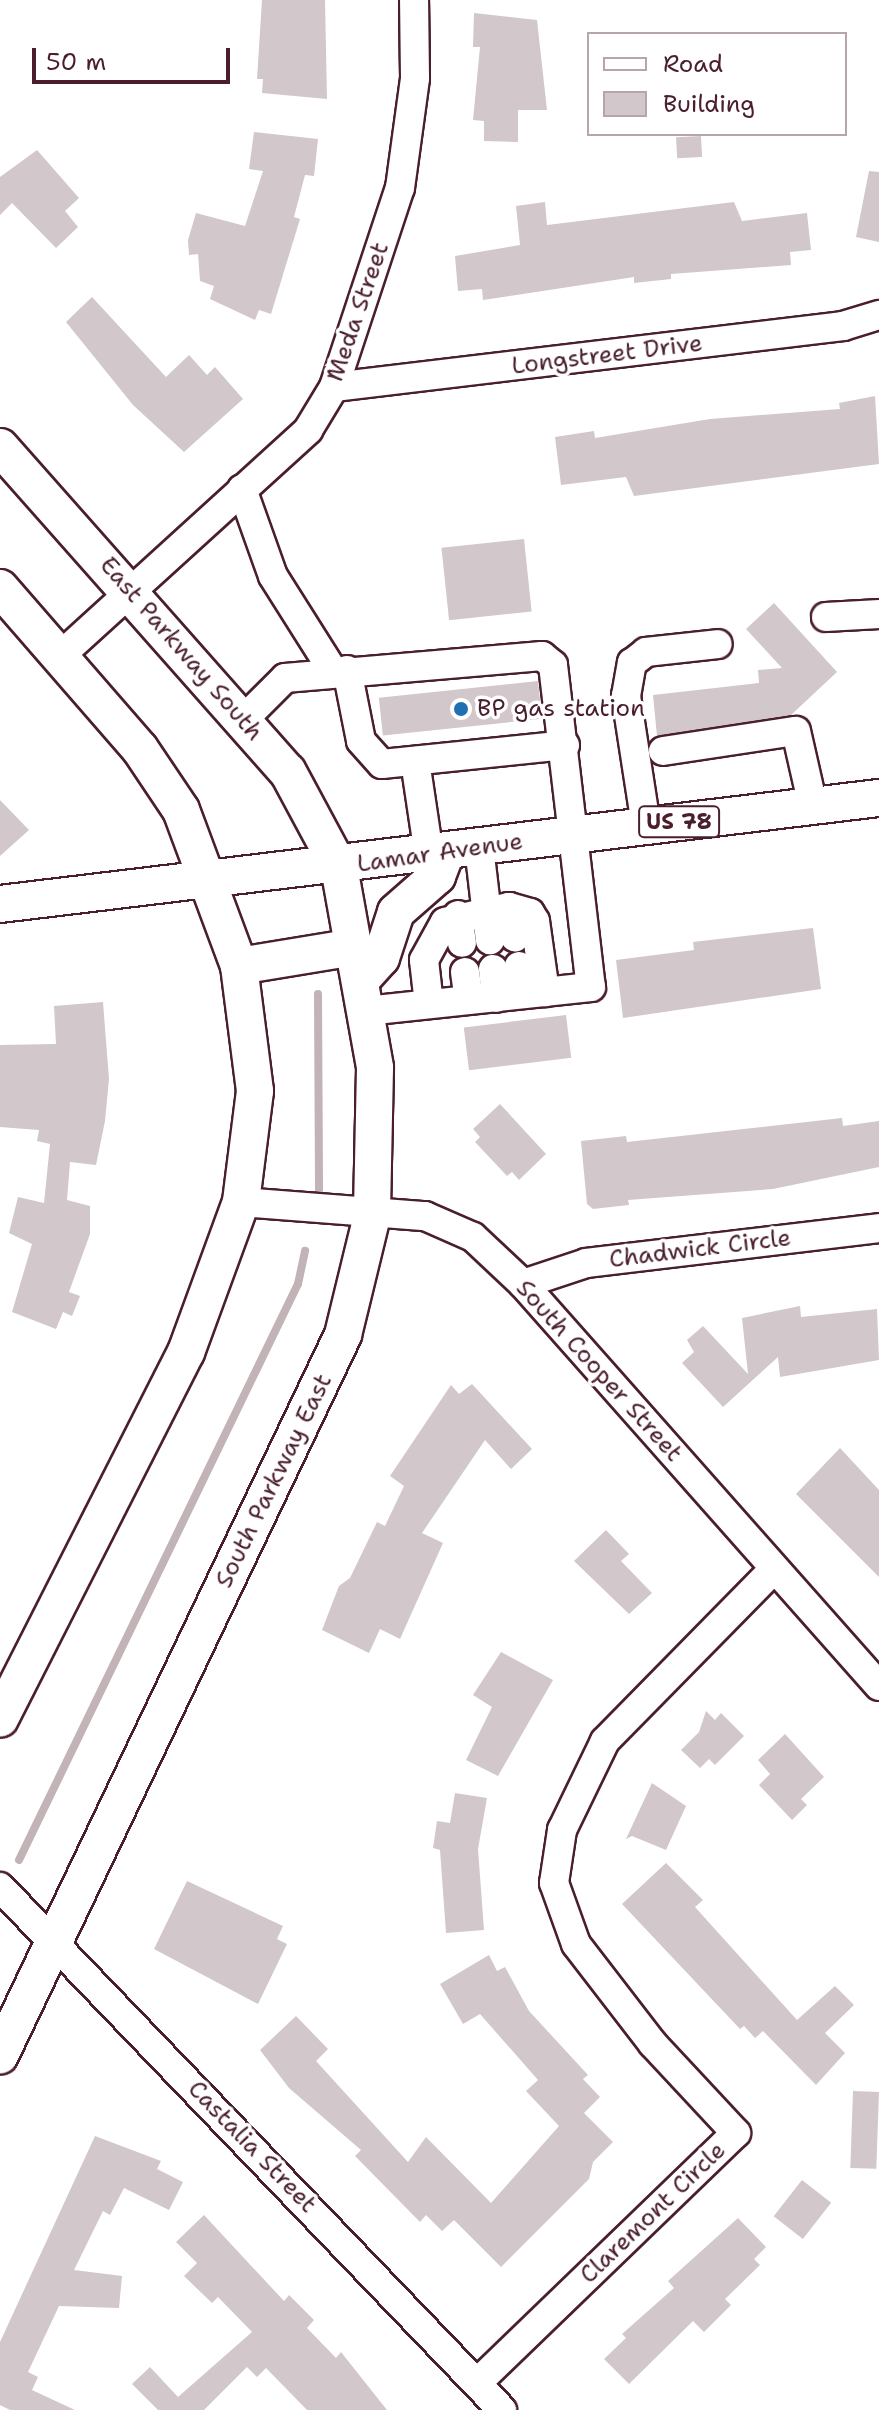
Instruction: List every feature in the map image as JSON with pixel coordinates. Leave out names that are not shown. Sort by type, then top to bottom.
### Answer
[{"type":"main road","name":"East Parkway South","points":[[0,447],[288,772],[339,867]]},
{"type":"main road","points":[[0,588],[140,749],[181,810],[212,881],[239,966],[255,1091],[241,1202],[186,1352],[0,1719]]},
{"type":"main road","name":"Lamar Avenue","points":[[0,904],[339,867],[575,833],[879,798]]},
{"type":"main road","points":[[239,966],[361,979],[381,958],[396,912],[437,876],[452,851]]},
{"type":"main road","name":"South Parkway East","points":[[0,2055],[343,1335],[372,1216],[375,1068],[339,867]]},
{"type":"street","name":"Meda Street","points":[[60,656],[308,430],[334,387],[400,188],[415,78],[414,0]]},
{"type":"street","name":"Longstreet Drive","points":[[334,387],[843,326],[879,315]]},
{"type":"street","points":[[242,489],[273,576],[340,671],[361,741],[382,764],[565,745]]},
{"type":"street","points":[[826,617],[879,614]]},
{"type":"street","points":[[646,825],[626,696],[632,663],[646,652],[718,644]]},
{"type":"street","points":[[243,720],[285,678],[542,656],[553,665],[565,745],[591,987],[429,1004],[361,979]]},
{"type":"street","points":[[663,751],[796,731],[813,806]]},
{"type":"street","points":[[415,761],[452,851],[498,908],[502,938]]},
{"type":"street","points":[[429,1004],[427,946],[458,915],[498,908],[530,913],[535,921],[508,996]]},
{"type":"street","points":[[458,915],[462,943]]},
{"type":"street","points":[[508,996],[492,969],[508,996]]},
{"type":"street","name":"South Cooper Street","points":[[241,1202],[372,1216],[425,1216],[461,1231],[523,1284],[879,1686]]},
{"type":"street","name":"Chadwick Circle","points":[[523,1284],[586,1263],[879,1228]]},
{"type":"street","name":"Claremont Circle","points":[[477,2383],[736,2133],[653,2044],[576,1944],[554,1883],[562,1830],[605,1741],[774,1569]]},
{"type":"street","name":"Castalia Street","points":[[0,1887],[55,1940],[502,2410]]},
{"type":"building","points":[[262,0],[325,0],[327,99],[262,93],[263,79],[257,79]]},
{"type":"building","points":[[474,13],[537,20],[547,110],[518,110],[518,142],[484,141],[484,121],[473,120],[480,47],[473,47]]},
{"type":"building","points":[[254,132],[318,139],[314,176],[305,175],[294,217],[300,219],[271,314],[259,310],[255,320],[210,299],[214,286],[200,281],[198,254],[189,255],[188,240],[196,213],[245,226],[263,171],[249,169]]},
{"type":"building","points":[[701,136],[702,157],[677,158],[676,137]]},
{"type":"building","points":[[37,150],[79,198],[65,211],[78,227],[56,248],[12,203],[0,215],[0,177]]},
{"type":"building","points":[[869,171],[879,172],[879,242],[856,237]]},
{"type":"building","points":[[545,202],[547,225],[734,202],[742,221],[807,213],[811,250],[790,252],[791,265],[671,274],[671,279],[634,283],[634,277],[483,300],[482,289],[458,291],[455,256],[520,245],[516,206]]},
{"type":"building","points":[[92,297],[166,377],[189,355],[207,375],[215,367],[243,399],[184,452],[133,405],[66,322]]},
{"type":"building","points":[[875,396],[879,464],[634,496],[626,477],[561,485],[555,437],[594,431],[595,438],[710,419],[840,409],[839,403]]},
{"type":"building","points":[[524,539],[532,612],[449,620],[441,548]]},
{"type":"building","points":[[774,603],[837,672],[791,715],[657,736],[653,695],[759,683],[758,670],[782,668],[746,629]]},
{"type":"building","name":"BP gas station","points":[[538,681],[542,719],[383,736],[379,698]]},
{"type":"building","points":[[0,800],[29,830],[0,856]]},
{"type":"building","points":[[813,928],[821,989],[623,1018],[616,960],[694,950],[693,942]]},
{"type":"building","points":[[103,1002],[109,1079],[105,1121],[96,1165],[70,1162],[67,1200],[90,1206],[90,1234],[69,1292],[80,1296],[72,1316],[63,1312],[56,1329],[12,1312],[32,1244],[9,1233],[18,1197],[44,1203],[50,1144],[37,1141],[39,1130],[0,1127],[0,1045],[56,1044],[54,1006]]},
{"type":"building","points":[[566,1015],[571,1058],[469,1070],[464,1028]]},
{"type":"building","points":[[500,1104],[546,1154],[519,1180],[512,1172],[507,1176],[475,1142],[480,1137],[473,1129]]},
{"type":"building","points":[[842,1118],[843,1126],[879,1121],[879,1167],[773,1189],[628,1200],[629,1205],[593,1209],[587,1204],[581,1141],[626,1136],[627,1142]]},
{"type":"building","points":[[800,1306],[801,1317],[877,1309],[879,1360],[780,1377],[778,1357],[723,1407],[682,1363],[694,1352],[687,1340],[703,1326],[748,1374],[742,1318]]},
{"type":"building","points":[[472,1384],[532,1449],[511,1469],[485,1440],[422,1533],[443,1543],[400,1639],[380,1629],[369,1653],[322,1630],[339,1586],[350,1578],[377,1522],[385,1526],[404,1486],[390,1476],[451,1385],[459,1394]]},
{"type":"building","points":[[840,1448],[879,1490],[879,1577],[796,1494]]},
{"type":"building","points":[[606,1530],[629,1554],[621,1561],[652,1593],[629,1614],[574,1561]]},
{"type":"building","points":[[501,1652],[553,1680],[498,1776],[466,1760],[492,1707],[473,1695]]},
{"type":"building","points":[[706,1711],[715,1720],[721,1713],[744,1736],[715,1765],[709,1759],[700,1768],[681,1750],[699,1732]]},
{"type":"building","points":[[785,1734],[824,1777],[801,1799],[807,1805],[792,1820],[759,1785],[770,1774],[758,1760]]},
{"type":"building","points":[[652,1783],[686,1806],[666,1850],[632,1836],[626,1839]]},
{"type":"building","points":[[455,1793],[487,1798],[478,1849],[484,1930],[446,1933],[440,1850],[433,1848],[437,1821],[450,1823]]},
{"type":"building","points":[[666,1863],[703,1900],[695,1907],[797,2020],[835,1986],[854,2005],[825,2033],[845,2053],[816,2085],[763,2031],[755,2038],[744,2026],[740,2029],[622,1904]]},
{"type":"building","points":[[187,1881],[283,1926],[277,1939],[287,1944],[258,2004],[154,1949]]},
{"type":"building","points":[[489,1955],[497,1971],[505,1967],[529,2011],[588,2075],[583,2079],[600,2097],[584,2113],[613,2142],[593,2162],[589,2179],[501,2267],[454,2220],[442,2231],[426,2215],[420,2222],[355,2156],[361,2150],[289,2088],[260,2050],[296,2016],[328,2049],[316,2061],[408,2162],[426,2137],[491,2203],[559,2126],[526,2091],[538,2080],[480,2014],[463,2024],[440,1984]]},
{"type":"building","points":[[853,2091],[879,2092],[876,2169],[850,2168]]},
{"type":"building","points":[[95,2136],[161,2161],[157,2169],[183,2182],[169,2210],[124,2188],[110,2215],[103,2211],[74,2270],[122,2276],[119,2308],[59,2306],[28,2372],[38,2377],[32,2390],[75,2410],[10,2410],[0,2405],[0,2342]]},
{"type":"building","points":[[802,2180],[831,2203],[803,2239],[774,2216]]},
{"type":"building","points":[[204,2215],[284,2301],[289,2295],[314,2320],[307,2328],[336,2358],[341,2352],[387,2410],[307,2410],[266,2368],[257,2377],[247,2367],[204,2410],[158,2410],[132,2384],[150,2367],[178,2397],[252,2332],[218,2297],[212,2303],[184,2276],[197,2263],[176,2242]]},
{"type":"building","points":[[738,2218],[766,2247],[754,2259],[760,2265],[725,2299],[731,2305],[704,2332],[693,2321],[629,2384],[604,2359],[626,2338],[622,2334],[674,2288],[668,2281]]},
{"type":"waterway","points":[[318,994],[319,1190]]},
{"type":"waterway","points":[[19,1860],[298,1284],[305,1251]]},
{"type":"place","name":"BP gas station","points":[[461,709]]}]
